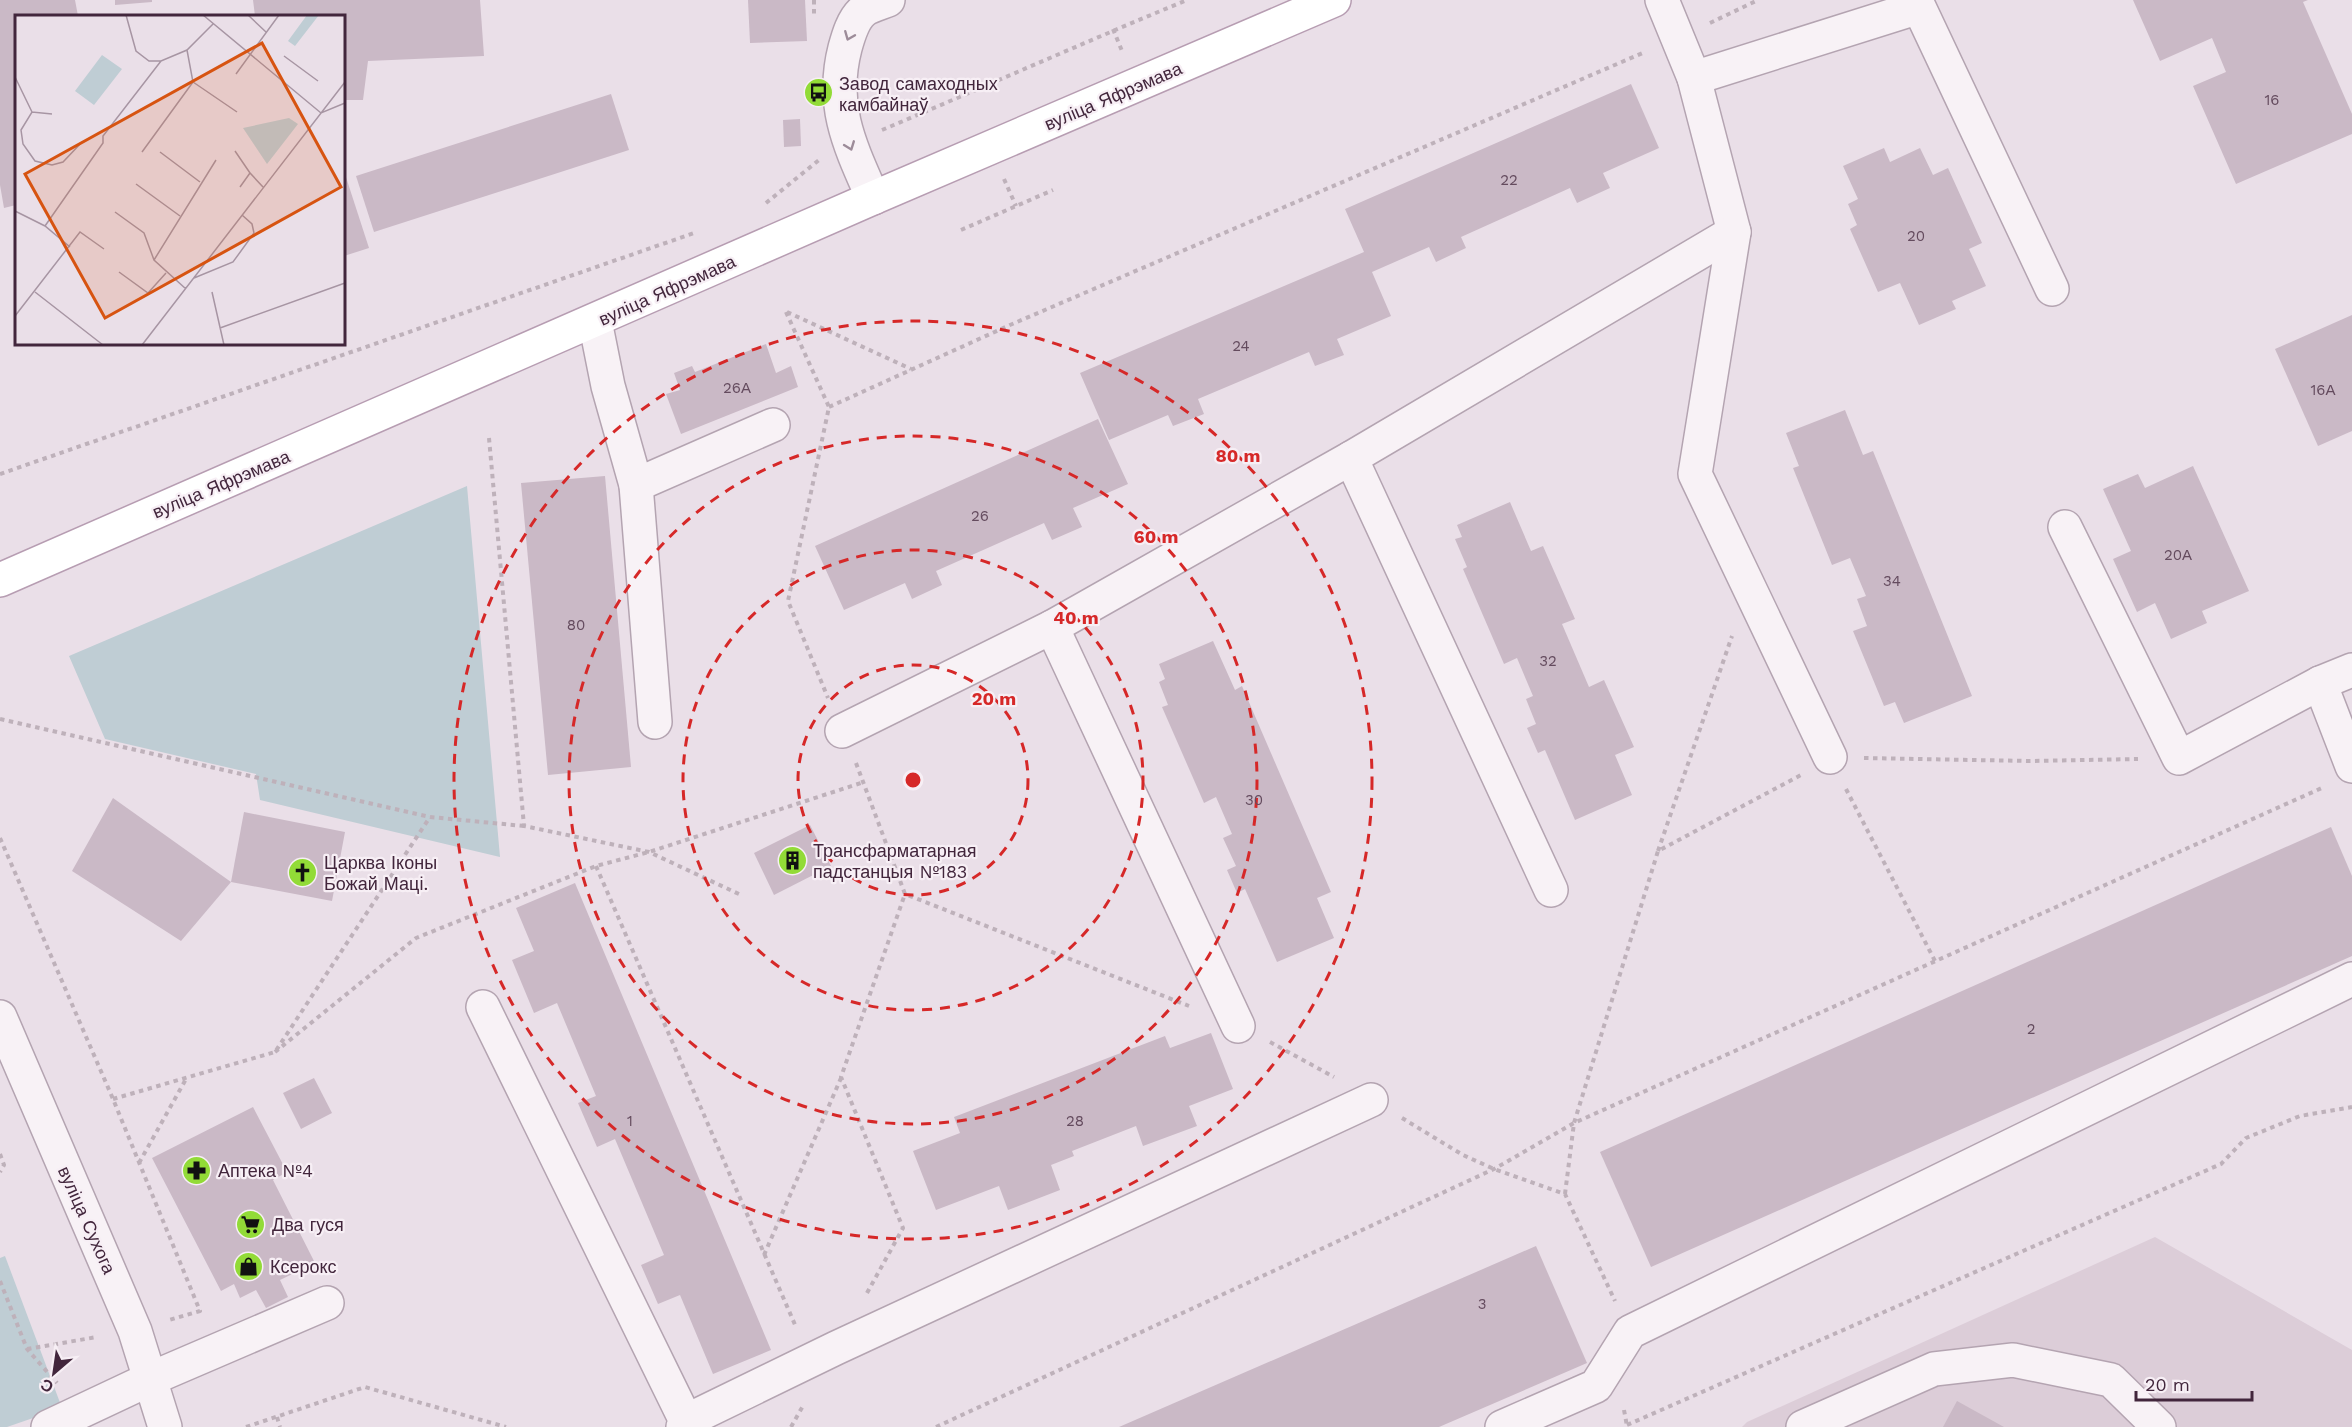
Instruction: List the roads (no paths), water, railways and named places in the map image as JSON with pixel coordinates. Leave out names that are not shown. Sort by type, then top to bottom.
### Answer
[{"type":"main road","name":"вуліца Яфрэмава","points":[[0,580],[873,198],[1334,0]]},
{"type":"street","points":[[873,198],[849,144],[842,118],[839,90],[841,63],[848,35],[862,12],[888,0]]},
{"type":"street","points":[[1662,0],[1694,78],[1734,232],[1695,474],[1830,758]]},
{"type":"street","points":[[1694,78],[1919,7],[2052,289]]},
{"type":"street","points":[[842,731],[1052,627],[1351,458],[1734,232]]},
{"type":"street","points":[[595,321],[608,386],[636,486],[655,722]]},
{"type":"street","points":[[636,486],[773,425]]},
{"type":"street","points":[[1351,458],[1551,890]]},
{"type":"street","points":[[2065,527],[2179,758],[2320,683],[2352,670]]},
{"type":"street","points":[[1052,627],[1238,1026]]},
{"type":"street","points":[[2320,683],[2341,775]]},
{"type":"street","points":[[1502,1427],[1596,1386],[1630,1332],[2352,978]]},
{"type":"street","points":[[483,1007],[685,1424],[811,1361],[1371,1100]]},
{"type":"street","name":"вуліца Сухога","points":[[0,1017],[135,1330],[165,1427]]},
{"type":"street","points":[[48,1427],[150,1379],[327,1303]]},
{"type":"street","points":[[1803,1427],[1934,1369],[2013,1360],[2111,1380],[2159,1427]]},
{"type":"place","name":"Завод самаходных камбайнаў","points":[[818,93]]},
{"type":"place","name":"Трансфарматарная падстанцыя №183","points":[[792,860]]},
{"type":"place","name":"Царква Іконы Божай Маці.","points":[[303,872]]},
{"type":"place","name":"Аптека №4","points":[[197,1170]]},
{"type":"place","name":"Два гуся","points":[[251,1224]]},
{"type":"place","name":"Ксерокс","points":[[249,1266]]}]
